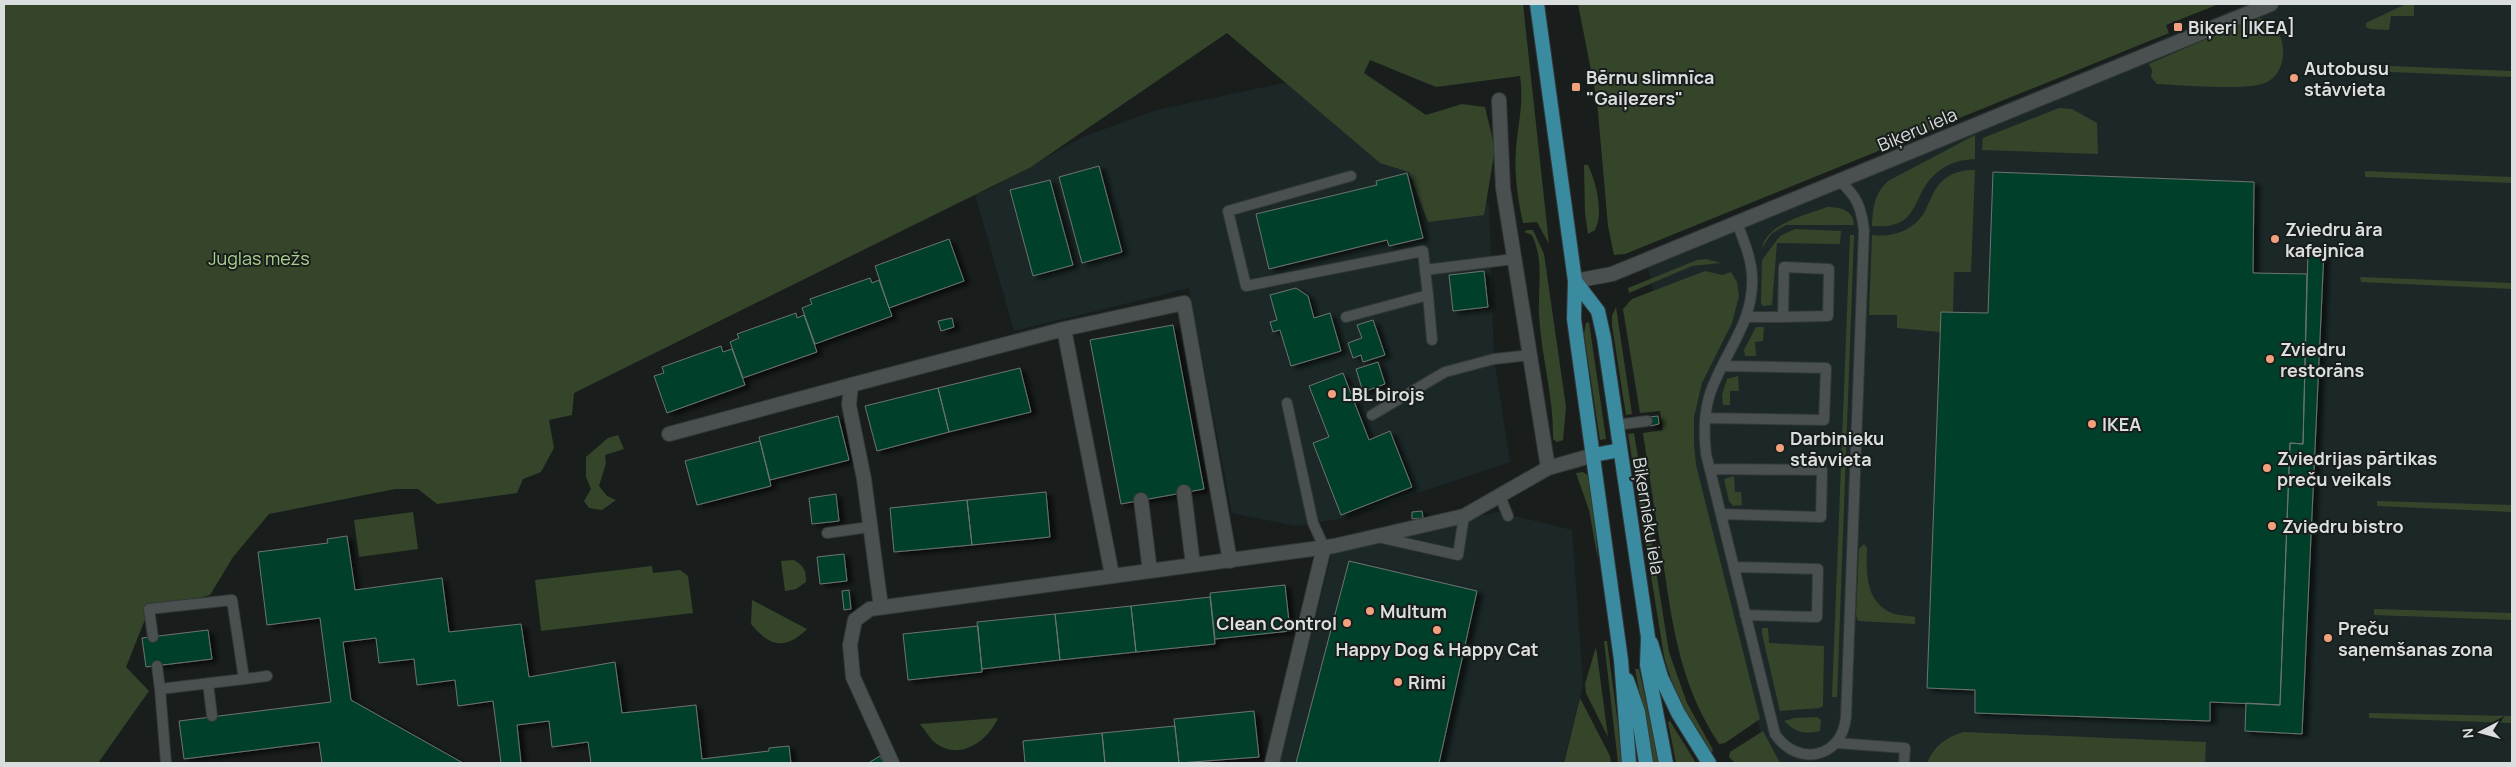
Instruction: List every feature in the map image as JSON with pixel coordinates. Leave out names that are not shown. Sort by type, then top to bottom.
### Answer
[{"type":"main road","name":"Biķernieku iela","points":[[1537,4],[1575,281],[1574,319],[1621,660],[1629,763]]},
{"type":"main road","name":"Biķernieku iela","points":[[1575,281],[1598,311],[1648,637],[1647,665],[1666,763]]},
{"type":"main road","points":[[1594,455],[1620,450]]},
{"type":"main road","points":[[1648,637],[1662,677],[1675,706],[1709,763]]},
{"type":"main road","name":"Biķernieku iela","points":[[1621,660],[1638,712],[1646,763]]},
{"type":"street","name":"Biķeru iela","points":[[1575,281],[1612,274],[2271,4]]},
{"type":"street","points":[[1499,100],[1503,188],[1548,468]]},
{"type":"street","points":[[668,434],[1064,329],[1184,303],[1230,561]]},
{"type":"street","points":[[1064,329],[1112,575]]},
{"type":"street","points":[[851,385],[849,405],[864,479],[881,607]]},
{"type":"street","points":[[892,763],[853,677],[850,661],[855,620],[870,609],[1112,575],[1230,561],[1378,537],[1464,516],[1548,468],[1594,455]]},
{"type":"street","points":[[1184,492],[1193,565]]},
{"type":"street","points":[[1141,500],[1150,571]]},
{"type":"street","points":[[1272,763],[1324,547]]},
{"type":"lane","points":[[1351,176],[1228,211],[1246,286],[1423,251],[1432,340]]},
{"type":"lane","points":[[1737,223],[1744,240],[1752,275],[1746,317],[1741,333],[1723,366],[1709,398],[1705,418],[1705,440],[1710,469],[1775,734],[1782,746],[1796,755],[1818,760],[1836,743],[1845,731],[1846,717],[1864,230],[1862,213],[1855,195],[1840,181]]},
{"type":"lane","points":[[1425,270],[1514,259]]},
{"type":"lane","points":[[1746,317],[1783,317],[1828,316],[1829,268],[1784,267],[1783,317]]},
{"type":"lane","points":[[1346,317],[1428,295]]},
{"type":"lane","points":[[1372,415],[1445,372],[1494,359],[1530,355]]},
{"type":"lane","points":[[1705,418],[1824,420],[1826,368],[1723,366]]},
{"type":"lane","points":[[1287,403],[1313,523],[1324,547]]},
{"type":"lane","points":[[1616,425],[1647,421]]},
{"type":"lane","points":[[1710,469],[1822,470],[1820,517],[1721,514]]},
{"type":"lane","points":[[1500,496],[1508,516]]},
{"type":"lane","points":[[1378,537],[1458,555],[1464,516]]},
{"type":"lane","points":[[827,533],[869,528]]},
{"type":"lane","points":[[1734,567],[1818,569],[1817,617],[1745,615]]},
{"type":"lane","points":[[153,637],[149,609],[232,600],[244,679]]},
{"type":"lane","points":[[157,666],[166,763]]},
{"type":"lane","points":[[160,689],[267,676]]},
{"type":"lane","points":[[208,683],[212,716]]},
{"type":"lane","points":[[1836,743],[1905,748],[1904,763]]},
{"type":"shaded area","points":[[2247,4],[2512,4],[2512,763],[1769,763],[1744,671],[1644,252]]},
{"type":"shaded area","points":[[1303,79],[1420,177],[1489,203],[1494,359],[1510,462],[1343,518],[1296,526],[1232,513],[1189,288],[1014,331],[975,194],[986,191],[1083,137],[1157,110]]},
{"type":"shaded area","points":[[1498,512],[1572,530],[1583,685],[1563,763],[1280,763],[1332,552]]},
{"type":"green space","name":"Juglas mežs","points":[[4,4],[1523,4],[1549,244],[1537,222],[1523,223],[1516,178],[1517,140],[1521,104],[1520,76],[1436,87],[1370,60],[1364,73],[1426,115],[1462,104],[1485,107],[1495,149],[1484,215],[1428,222],[1409,172],[1380,163],[1227,33],[1031,167],[574,393],[572,415],[549,420],[554,448],[541,472],[523,479],[517,493],[437,504],[418,489],[395,489],[269,514],[233,557],[210,595],[148,612],[126,667],[149,691],[98,763],[4,763]]},
{"type":"green space","points":[[1578,4],[2219,4],[2166,25],[2169,33],[1625,254],[1614,255],[1608,226],[1597,101]]},
{"type":"green space","points":[[2406,4],[2414,4],[2414,16],[2391,16],[2389,30],[2366,27],[2366,23]]},
{"type":"green space","points":[[2254,18],[2265,20],[2274,26],[2280,35],[2283,46],[2280,68],[2274,77],[2265,83],[2243,87],[2157,84],[2151,77],[2152,70],[2149,64]]},
{"type":"green space","points":[[2367,65],[2512,71],[2512,77],[2367,71]]},
{"type":"green space","points":[[2059,108],[2072,109],[2097,123],[2098,154],[1982,150],[1983,138]]},
{"type":"green space","points":[[1975,135],[1975,159],[1947,165],[1939,171],[1923,189],[1908,216],[1900,222],[1889,226],[1872,226],[1877,196],[1888,181]]},
{"type":"green space","points":[[1584,165],[1588,165],[1591,172],[1599,206],[1598,223],[1595,230],[1588,234],[1585,213]]},
{"type":"green space","points":[[1975,170],[1971,272],[1954,272],[1953,312],[1941,312],[1940,332],[1897,328],[1897,315],[1869,315],[1872,235],[1895,234],[1909,228],[1921,218],[1934,191],[1944,179],[1958,172]]},
{"type":"green space","points":[[2365,171],[2512,177],[2512,183],[2365,177]]},
{"type":"green space","points":[[1827,207],[1845,210],[1851,216],[1854,225],[1786,225],[1771,234],[1762,248],[1765,239],[1779,226]]},
{"type":"green space","points":[[1795,229],[1841,231],[1840,244],[1777,243],[1772,305],[1763,306],[1761,304],[1762,260],[1780,236]]},
{"type":"green space","points":[[1533,230],[1544,254],[1566,407],[1563,440],[1557,442],[1553,439],[1552,408],[1540,330],[1538,254],[1532,235],[1524,232]]},
{"type":"green space","points":[[1850,235],[1854,235],[1837,697],[1832,697]]},
{"type":"green space","points":[[1706,259],[1721,263],[1692,266],[1629,293],[1628,288],[1697,260]]},
{"type":"green space","points":[[1705,271],[1722,275],[1731,272],[1737,282],[1739,296],[1732,323],[1702,383],[1694,417],[1696,465],[1760,719],[1725,743],[1719,744],[1695,700],[1680,656],[1670,610],[1643,433],[1663,430],[1660,411],[1640,413],[1623,309],[1632,299]]},
{"type":"green space","points":[[2360,277],[2512,283],[2512,289],[2361,282]]},
{"type":"green space","points":[[1616,307],[1632,414],[1626,415],[1612,325],[1612,316]]},
{"type":"green space","points":[[1589,322],[1606,439],[1600,440],[1584,334],[1586,323]]},
{"type":"green space","points":[[1756,327],[1764,327],[1763,341],[1755,342],[1756,356],[1745,356],[1744,350]]},
{"type":"green space","points":[[1738,376],[1739,391],[1730,391],[1730,405],[1723,405],[1722,395],[1727,379]]},
{"type":"green space","points":[[1634,433],[1669,652],[1687,703],[1712,748],[1713,751],[1709,754],[1677,694],[1664,656],[1628,434]]},
{"type":"green space","points":[[618,435],[624,449],[605,455],[606,463],[599,486],[607,496],[616,500],[602,510],[589,508],[584,501],[591,489],[586,477],[586,457],[608,438]]},
{"type":"green space","points":[[1583,472],[1588,475],[1592,483],[1598,560],[1589,510],[1576,473]]},
{"type":"green space","points":[[1734,476],[1735,492],[1741,492],[1742,505],[1733,506],[1729,501],[1724,479]]},
{"type":"green space","points":[[2377,501],[2512,505],[2512,512],[2377,506]]},
{"type":"green space","points":[[413,512],[418,549],[359,557],[354,520]]},
{"type":"green space","points":[[1864,544],[1867,548],[1867,576],[1872,594],[1883,608],[1892,613],[1915,617],[1915,624],[1858,621],[1856,615],[1859,549]]},
{"type":"green space","points":[[794,560],[804,569],[806,582],[796,589],[785,591],[781,561]]},
{"type":"green space","points":[[652,566],[653,573],[680,570],[688,576],[693,613],[541,631],[535,580]]},
{"type":"green space","points":[[752,600],[807,629],[792,641],[778,643],[771,641],[751,624]]},
{"type":"green space","points":[[2374,609],[2512,613],[2512,620],[2374,615]]},
{"type":"green space","points":[[1762,628],[1768,628],[1769,643],[1824,646],[1823,706],[1819,708],[1780,711],[1762,634]]},
{"type":"green space","points":[[1604,641],[1607,641],[1623,763],[1618,763]]},
{"type":"green space","points":[[1596,647],[1608,737],[1586,693],[1585,684]]},
{"type":"green space","points":[[1635,669],[1639,669],[1659,763],[1653,763]]},
{"type":"green space","points":[[1580,698],[1610,756],[1611,763],[1564,763]]},
{"type":"green space","points":[[2369,713],[2512,716],[2512,723],[2369,718]]},
{"type":"green space","points":[[1817,717],[1821,720],[1820,731],[1814,732],[1800,732],[1784,721],[1795,718]]},
{"type":"green space","points":[[998,718],[993,727],[979,742],[961,750],[941,747],[932,740],[920,724]]},
{"type":"green space","points":[[1670,721],[1696,763],[1676,763],[1668,722]]},
{"type":"green space","points":[[1763,731],[1780,763],[1735,763],[1729,757],[1730,752]]},
{"type":"green space","points":[[1964,732],[2206,742],[2205,763],[1927,763],[1941,743]]},
{"type":"building","points":[[1099,166],[1122,252],[1082,263],[1059,177]]},
{"type":"building","points":[[1993,172],[2254,182],[2253,273],[2307,274],[2303,444],[2290,443],[2280,705],[2210,702],[2210,721],[1975,713],[1975,690],[1927,688],[1941,312],[1988,313]]},
{"type":"building","points":[[1407,173],[1423,238],[1389,246],[1387,240],[1269,269],[1256,214],[1377,185],[1376,181]]},
{"type":"building","points":[[1050,180],[1073,265],[1033,276],[1010,190]]},
{"type":"building","points":[[949,239],[964,281],[889,308],[875,266]]},
{"type":"building","points":[[2308,250],[2324,250],[2302,734],[2245,731],[2246,703],[2280,705],[2290,443],[2303,444]]},
{"type":"building","points":[[1484,271],[1488,307],[1453,311],[1449,275]]},
{"type":"building","points":[[870,278],[872,283],[879,280],[892,316],[815,344],[802,308],[812,304],[810,299]]},
{"type":"building","points":[[1296,288],[1308,296],[1314,318],[1330,313],[1341,351],[1291,366],[1280,330],[1273,332],[1270,322],[1277,320],[1270,295]]},
{"type":"building","points":[[796,313],[797,318],[804,315],[817,352],[743,378],[730,342],[739,338],[737,334]]},
{"type":"building","points":[[952,318],[954,327],[941,331],[938,321]]},
{"type":"building","points":[[1373,320],[1385,355],[1363,362],[1361,355],[1353,358],[1348,343],[1362,338],[1357,325]]},
{"type":"building","points":[[1173,325],[1204,489],[1121,504],[1090,340]]},
{"type":"building","points":[[721,346],[723,352],[732,349],[745,385],[667,413],[654,376],[664,373],[662,367]]},
{"type":"building","points":[[1378,362],[1385,384],[1363,392],[1356,369]]},
{"type":"building","points":[[1020,368],[1031,412],[949,432],[938,388]]},
{"type":"building","points":[[1343,373],[1369,440],[1390,431],[1412,487],[1341,515],[1313,443],[1329,437],[1309,386]]},
{"type":"building","points":[[938,388],[949,432],[877,451],[865,406]]},
{"type":"building","points":[[838,416],[849,460],[770,480],[759,437]]},
{"type":"building","points":[[1658,416],[1659,424],[1650,426],[1649,417]]},
{"type":"building","points":[[760,441],[771,486],[697,505],[685,461]]},
{"type":"building","points":[[1046,492],[1050,537],[972,545],[967,500]]},
{"type":"building","points":[[836,494],[839,521],[812,524],[809,498]]},
{"type":"building","points":[[967,500],[972,545],[894,552],[890,508]]},
{"type":"building","points":[[1422,511],[1423,518],[1412,519],[1412,512]]},
{"type":"building","points":[[347,536],[355,590],[442,578],[449,632],[521,624],[529,677],[615,662],[622,713],[696,705],[702,759],[769,751],[769,748],[789,746],[791,763],[591,763],[588,742],[552,747],[549,721],[517,725],[521,763],[501,763],[493,701],[458,706],[455,680],[417,685],[414,659],[379,663],[376,638],[343,642],[351,700],[463,763],[322,763],[319,742],[184,759],[179,721],[331,702],[320,618],[267,625],[258,552],[328,543],[327,539]]},
{"type":"building","points":[[844,554],[847,581],[820,584],[817,557]]},
{"type":"building","points":[[1349,561],[1477,591],[1439,763],[1296,763]]},
{"type":"building","points":[[1285,585],[1290,631],[1215,639],[1210,593]]},
{"type":"building","points":[[849,590],[851,609],[844,610],[842,591]]},
{"type":"building","points":[[1210,597],[1215,644],[1136,652],[1131,606]]},
{"type":"building","points":[[1131,606],[1136,652],[1060,660],[1055,614]]},
{"type":"building","points":[[1055,614],[1060,660],[982,669],[977,622]]},
{"type":"building","points":[[978,626],[982,672],[908,680],[903,634]]},
{"type":"building","points":[[208,630],[212,659],[146,667],[142,638]]},
{"type":"building","points":[[1254,711],[1259,757],[1179,763],[1174,719]]},
{"type":"building","points":[[1175,726],[1179,763],[1105,763],[1102,733]]},
{"type":"building","points":[[1102,733],[1105,763],[1025,763],[1023,741]]},
{"type":"building","points":[[880,756],[884,763],[870,762]]},
{"type":"place","name":"Biķeri [IKEA]","points":[[2178,27]]},
{"type":"place","name":"Autobusu stāvvieta","points":[[2294,78]]},
{"type":"place","name":"Bērnu slimnīca \"Gaiļezers\"","points":[[1576,87]]},
{"type":"place","name":"Zviedru āra kafejnīca","points":[[2275,239]]},
{"type":"place","name":"Zviedru restorāns","points":[[2270,359]]},
{"type":"place","name":"LBL birojs","points":[[1332,394]]},
{"type":"place","name":"IKEA","points":[[2092,424]]},
{"type":"place","name":"Darbinieku stāvvieta","points":[[1780,448]]},
{"type":"place","name":"Zviedrijas pārtikas preču veikals","points":[[2267,468]]},
{"type":"place","name":"Zviedru bistro","points":[[2272,526]]},
{"type":"place","name":"Multum","points":[[1370,611]]},
{"type":"place","name":"Clean Control","points":[[1347,623]]},
{"type":"place","name":"Happy Dog & Happy Cat","points":[[1437,630]]},
{"type":"place","name":"Preču saņemšanas zona","points":[[2328,638]]},
{"type":"place","name":"Rimi","points":[[1398,682]]}]
